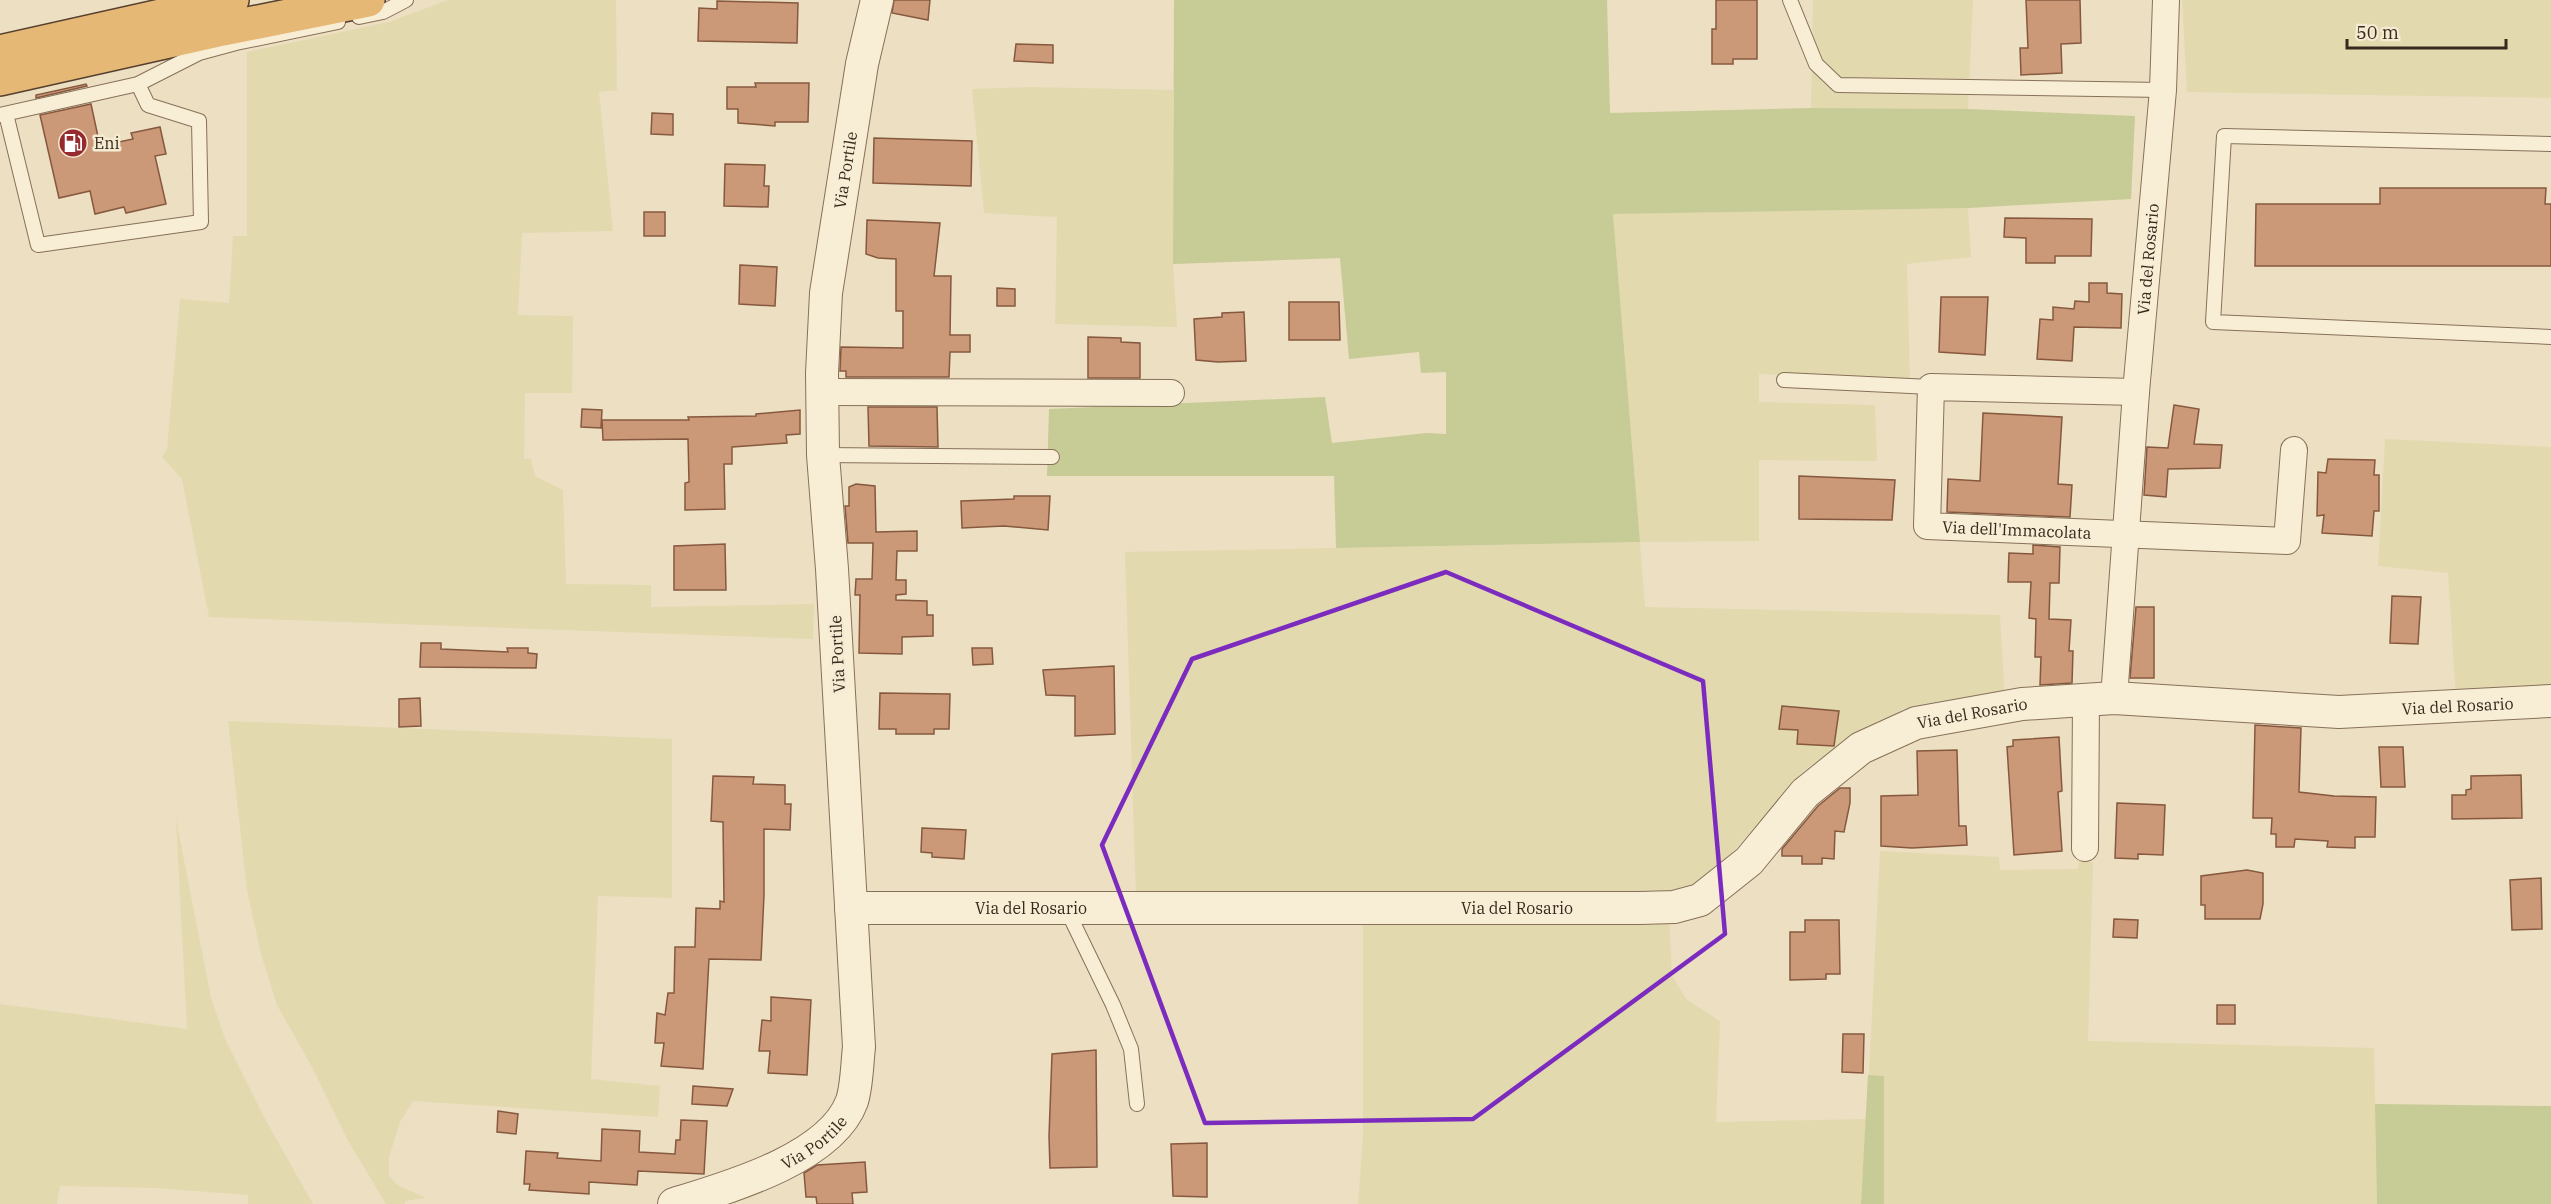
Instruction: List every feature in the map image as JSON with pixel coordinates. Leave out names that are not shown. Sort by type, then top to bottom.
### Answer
[{"type":"highway","points":[[0,52],[232,0]]},
{"type":"highway","points":[[0,79],[223,29],[368,0]]},
{"type":"street","name":"Via Portile","points":[[674,1204],[760,1176],[814,1146],[841,1120],[852,1101],[859,1047],[833,581],[823,455],[823,392],[826,293],[862,64],[877,0]]},
{"type":"street","name":"Via del Rosario","points":[[2100,698],[2126,533],[2163,90],[2166,0]]},
{"type":"street","points":[[1931,387],[2136,392]]},
{"type":"street","name":"Via dell'Immacolata","points":[[1931,387],[1928,526],[2288,541],[2294,450]]},
{"type":"street","points":[[823,392],[1171,393]]},
{"type":"street","points":[[2085,848],[2100,698]]},
{"type":"street","name":"Via del Rosario","points":[[851,908],[1674,907],[1700,900],[1749,861],[1805,793],[1861,748],[1916,723],[2022,704],[2100,698],[2339,712],[2551,701]]},
{"type":"lane","points":[[138,84],[148,105],[199,122],[201,222],[38,245],[3,114],[138,84],[199,53],[383,12],[406,0]]},
{"type":"lane","points":[[1790,0],[1816,64],[1838,85],[2163,90]]},
{"type":"lane","points":[[2551,144],[2224,136],[2213,322],[2551,337]]},
{"type":"lane","points":[[1784,380],[1931,387]]},
{"type":"lane","points":[[823,455],[1052,457]]},
{"type":"lane","points":[[1066,908],[1113,1005],[1131,1049],[1137,1104]]},
{"type":"highlighted area","points":[[1446,572],[1703,681],[1725,934],[1473,1119],[1205,1123],[1102,845],[1192,659]]},
{"type":"shaded area","points":[[448,0],[616,0],[617,90],[599,92],[613,231],[522,233],[518,315],[573,316],[572,393],[525,393],[524,459],[531,459],[535,476],[563,490],[566,584],[651,585],[651,607],[814,604],[813,639],[209,617],[182,479],[162,457],[167,450],[180,299],[229,303],[233,236],[247,236],[247,52],[389,22]]},
{"type":"shaded area","points":[[1813,0],[1973,0],[1968,109],[1811,108]]},
{"type":"shaded area","points":[[2182,0],[2551,0],[2551,98],[2187,92]]},
{"type":"shaded area","points":[[1030,87],[1173,90],[1173,264],[1177,327],[1055,324],[1057,217],[984,213],[972,89]]},
{"type":"shaded area","points":[[1968,208],[1971,257],[1907,264],[1910,381],[1759,374],[1759,402],[1875,405],[1877,461],[1759,460],[1759,541],[1640,542],[1613,214]]},
{"type":"shaded area","points":[[2385,439],[2551,447],[2551,692],[2456,699],[2448,573],[2378,566]]},
{"type":"shaded area","points":[[1640,542],[1645,607],[2000,615],[2005,704],[1963,707],[1921,706],[1901,709],[1902,721],[1816,762],[1803,771],[1716,871],[1684,892],[1136,900],[1125,552]]},
{"type":"shaded area","points":[[228,721],[672,739],[672,898],[598,896],[591,1079],[660,1086],[658,1117],[413,1101],[400,1122],[389,1157],[389,1175],[397,1185],[426,1198],[405,1201],[405,1204],[386,1204],[347,1139],[313,1069],[277,1005],[261,954],[247,890]]},
{"type":"shaded area","points":[[176,819],[211,998],[226,1041],[265,1119],[313,1204],[248,1204],[248,1195],[155,1188],[60,1186],[57,1204],[0,1204],[0,1004],[187,1029]]},
{"type":"shaded area","points":[[1880,851],[1999,857],[2000,870],[2078,869],[2079,861],[2093,862],[2088,1041],[2374,1048],[2377,1204],[1884,1204],[1884,1076],[1869,1075]]},
{"type":"shaded area","points":[[1669,918],[1672,976],[1687,1000],[1720,1021],[1716,1122],[1866,1119],[1861,1204],[1358,1204],[1363,1136],[1363,919]]},
{"type":"green space","points":[[1174,0],[1607,0],[1610,113],[1811,108],[1968,109],[2135,116],[2131,199],[1968,208],[1613,214],[1640,542],[1336,548],[1334,476],[1047,476],[1049,409],[1325,397],[1332,443],[1427,433],[1446,434],[1446,372],[1421,373],[1419,352],[1349,359],[1340,258],[1173,264]]},
{"type":"green space","points":[[1868,1075],[1884,1076],[1884,1204],[1861,1204]]},
{"type":"green space","points":[[2375,1104],[2551,1106],[2551,1204],[2377,1204]]},
{"type":"building","points":[[894,0],[930,0],[928,20],[892,13]]},
{"type":"building","points":[[1716,0],[1757,0],[1757,59],[1733,59],[1733,64],[1712,64],[1712,29],[1716,29]]},
{"type":"building","points":[[2026,0],[2080,0],[2081,43],[2061,44],[2062,73],[2021,75],[2020,48],[2028,48]]},
{"type":"building","points":[[717,1],[798,3],[797,43],[698,41],[699,8],[717,9]]},
{"type":"building","points":[[1016,44],[1053,45],[1053,63],[1014,61]]},
{"type":"building","points":[[755,83],[809,83],[808,122],[775,122],[775,126],[738,123],[738,109],[727,109],[727,87],[756,87]]},
{"type":"building","points":[[86,84],[87,86],[36,98],[36,95]]},
{"type":"building","name":"Eni","points":[[91,104],[100,146],[133,139],[131,133],[160,127],[166,154],[155,156],[166,204],[126,213],[124,207],[95,214],[90,191],[59,198],[40,115]]},
{"type":"building","points":[[652,113],[673,114],[673,135],[651,134]]},
{"type":"building","points":[[874,138],[972,141],[971,186],[873,183]]},
{"type":"building","points":[[725,164],[765,165],[764,186],[769,186],[768,207],[724,206]]},
{"type":"building","points":[[2380,188],[2546,188],[2545,204],[2551,204],[2551,266],[2255,266],[2256,204],[2380,204]]},
{"type":"building","points":[[644,212],[665,212],[665,236],[644,236]]},
{"type":"building","points":[[2005,218],[2092,219],[2091,256],[2055,256],[2055,263],[2026,263],[2026,238],[2004,237]]},
{"type":"building","points":[[867,220],[940,223],[934,276],[951,276],[950,335],[970,335],[970,352],[950,352],[949,377],[846,377],[846,371],[840,371],[841,347],[903,348],[903,311],[896,311],[896,259],[878,258],[866,254]]},
{"type":"building","points":[[740,265],[777,267],[775,306],[739,304]]},
{"type":"building","points":[[2089,283],[2107,283],[2107,293],[2122,294],[2121,328],[2074,327],[2072,361],[2037,359],[2040,319],[2053,320],[2053,307],[2074,309],[2075,301],[2089,302]]},
{"type":"building","points":[[997,288],[1015,289],[1015,306],[997,306]]},
{"type":"building","points":[[1941,297],[1988,297],[1985,355],[1939,352]]},
{"type":"building","points":[[1289,302],[1339,302],[1340,340],[1289,340]]},
{"type":"building","points":[[1244,312],[1246,361],[1196,360],[1194,319],[1222,317],[1222,313]]},
{"type":"building","points":[[1088,337],[1121,338],[1121,342],[1140,343],[1140,378],[1088,378]]},
{"type":"building","points":[[2174,405],[2199,409],[2194,444],[2222,445],[2220,468],[2168,469],[2166,497],[2144,495],[2147,447],[2168,448]]},
{"type":"building","points":[[868,407],[937,407],[938,447],[869,446]]},
{"type":"building","points":[[582,409],[602,410],[601,428],[581,427]]},
{"type":"building","points":[[800,410],[800,434],[786,435],[787,443],[732,447],[732,464],[724,464],[725,509],[685,510],[685,483],[689,482],[688,439],[603,440],[602,420],[689,420],[688,417],[756,416],[756,414]]},
{"type":"building","points":[[1983,413],[2062,417],[2058,484],[2072,485],[2070,517],[1947,512],[1948,479],[1980,481]]},
{"type":"building","points":[[2328,459],[2375,460],[2374,475],[2379,475],[2379,511],[2374,511],[2372,536],[2322,533],[2324,515],[2317,516],[2318,472],[2326,473]]},
{"type":"building","points":[[1799,476],[1895,480],[1892,520],[1799,519]]},
{"type":"building","points":[[856,484],[875,486],[876,532],[917,531],[917,551],[897,551],[896,580],[906,580],[906,594],[896,595],[896,600],[927,601],[927,615],[933,615],[933,636],[902,637],[902,654],[859,653],[860,595],[855,595],[856,579],[872,579],[873,543],[848,543],[845,506],[849,506],[849,487]]},
{"type":"building","points":[[1014,496],[1050,496],[1048,530],[1004,526],[962,528],[961,501],[1014,499]]},
{"type":"building","points":[[725,544],[726,590],[674,590],[674,546]]},
{"type":"building","points":[[2033,545],[2060,547],[2059,583],[2050,583],[2049,619],[2071,620],[2069,651],[2073,651],[2072,683],[2040,685],[2041,657],[2035,657],[2036,619],[2029,618],[2031,582],[2008,582],[2009,553],[2033,554]]},
{"type":"building","points":[[2392,596],[2421,597],[2418,644],[2390,643]]},
{"type":"building","points":[[2136,607],[2154,607],[2154,678],[2130,678]]},
{"type":"building","points":[[421,643],[441,643],[441,649],[508,652],[507,648],[528,648],[528,653],[537,654],[536,668],[420,667]]},
{"type":"building","points":[[972,648],[992,648],[993,664],[973,665]]},
{"type":"building","points":[[1114,666],[1115,734],[1075,736],[1075,696],[1046,695],[1043,670]]},
{"type":"building","points":[[880,693],[950,694],[949,729],[934,729],[934,734],[896,734],[896,729],[879,729]]},
{"type":"building","points":[[420,698],[421,726],[399,727],[399,699]]},
{"type":"building","points":[[1782,706],[1839,711],[1834,746],[1797,744],[1798,730],[1779,729]]},
{"type":"building","points":[[2255,725],[2301,728],[2299,792],[2376,797],[2375,837],[2355,837],[2355,848],[2327,847],[2328,841],[2295,839],[2294,847],[2276,847],[2276,834],[2271,834],[2272,818],[2253,818]]},
{"type":"building","points":[[2059,737],[2062,791],[2058,792],[2062,851],[2014,855],[2007,747],[2013,746],[2013,740]]},
{"type":"building","points":[[2379,747],[2403,747],[2405,787],[2381,787]]},
{"type":"building","points":[[1957,750],[1959,826],[1966,826],[1967,845],[1912,848],[1881,846],[1881,796],[1918,795],[1917,751]]},
{"type":"building","points":[[2521,775],[2522,818],[2452,819],[2452,795],[2466,795],[2466,790],[2471,789],[2471,776]]},
{"type":"building","points":[[713,776],[754,777],[753,784],[785,785],[785,804],[791,804],[790,830],[764,829],[761,960],[709,959],[703,1069],[661,1066],[664,1043],[655,1043],[657,1013],[665,1015],[668,993],[674,993],[675,947],[695,947],[696,908],[720,909],[720,901],[724,902],[723,822],[711,821]]},
{"type":"building","points":[[1840,788],[1850,788],[1850,803],[1844,832],[1835,831],[1834,859],[1822,858],[1822,864],[1802,864],[1802,856],[1782,856],[1782,849],[1818,806]]},
{"type":"building","points":[[2117,803],[2165,805],[2163,855],[2138,854],[2138,859],[2115,858]]},
{"type":"building","points":[[922,828],[966,830],[964,859],[932,857],[932,853],[921,852]]},
{"type":"building","points":[[2247,870],[2263,873],[2263,904],[2260,919],[2205,919],[2205,905],[2201,905],[2201,876]]},
{"type":"building","points":[[2541,878],[2542,929],[2512,930],[2510,880]]},
{"type":"building","points":[[2114,919],[2138,920],[2137,938],[2113,937]]},
{"type":"building","points":[[1805,920],[1839,920],[1840,974],[1826,974],[1826,979],[1790,980],[1790,932],[1805,932]]},
{"type":"building","points":[[771,997],[811,1000],[807,1075],[768,1073],[770,1051],[759,1051],[762,1020],[771,1021]]},
{"type":"building","points":[[2217,1005],[2235,1005],[2235,1024],[2217,1024]]},
{"type":"building","points":[[1843,1034],[1864,1034],[1863,1073],[1842,1072]]},
{"type":"building","points":[[1096,1050],[1097,1167],[1050,1168],[1052,1054]]},
{"type":"building","points":[[693,1086],[733,1089],[727,1106],[692,1104]]},
{"type":"building","points":[[498,1111],[518,1114],[516,1134],[497,1132]]},
{"type":"building","points":[[681,1120],[707,1121],[704,1174],[638,1171],[637,1185],[589,1182],[589,1194],[529,1190],[530,1184],[524,1184],[526,1151],[558,1153],[557,1158],[601,1161],[602,1129],[640,1131],[639,1152],[675,1154],[676,1140],[680,1140]]},
{"type":"building","points":[[1207,1143],[1207,1197],[1173,1196],[1171,1144]]},
{"type":"building","points":[[865,1162],[867,1192],[852,1193],[853,1204],[817,1204],[816,1197],[806,1197],[804,1173],[817,1165]]},
{"type":"place","name":"Eni","points":[[73,143]]}]
